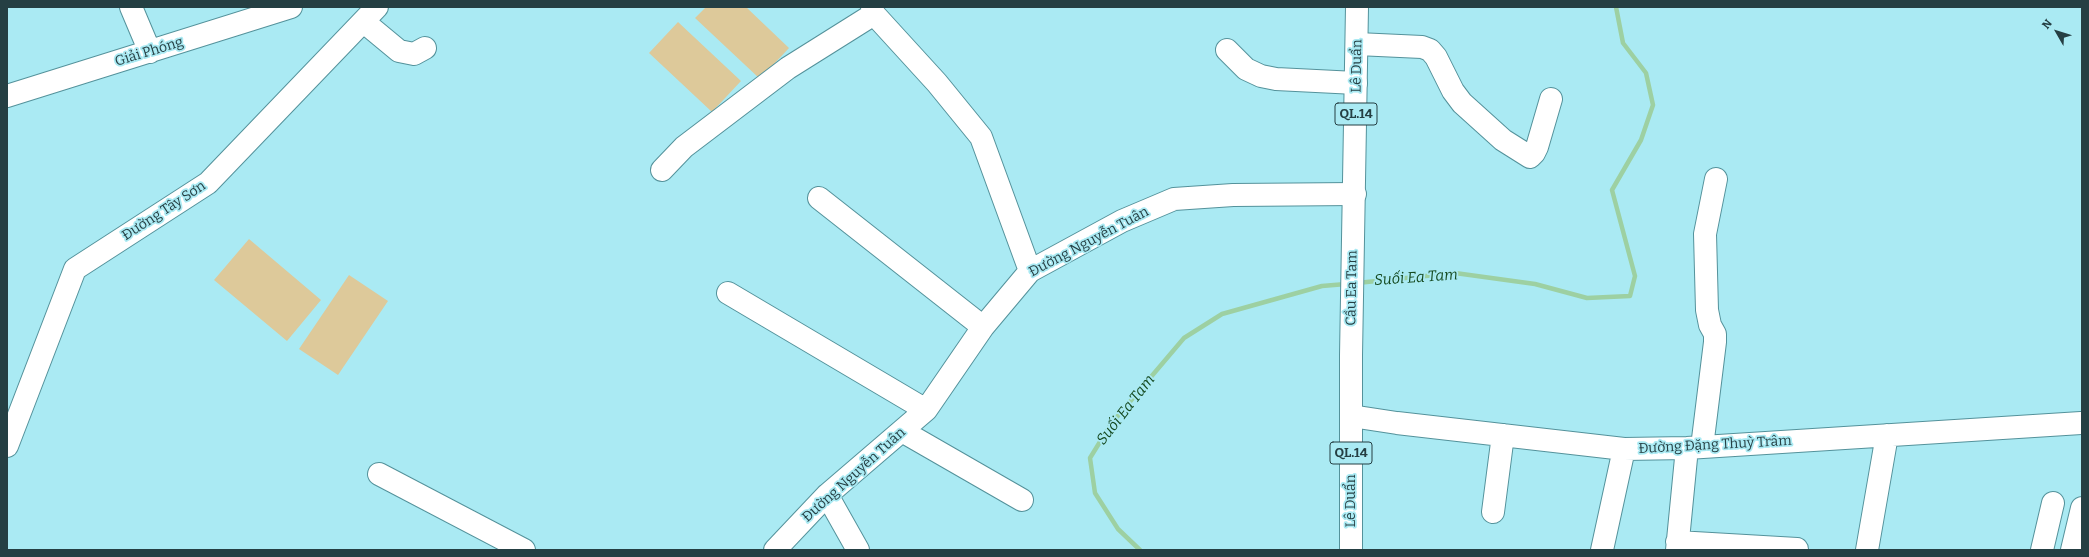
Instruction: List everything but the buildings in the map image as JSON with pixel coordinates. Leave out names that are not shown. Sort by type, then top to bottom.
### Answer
[{"type":"street","points":[[131,7],[150,52]]},
{"type":"street","name":"Giải Phóng","points":[[7,96],[291,7]]},
{"type":"street","name":"Lê Duẩn","points":[[1353,222],[1355,194],[1357,7]]},
{"type":"street","points":[[662,170],[684,147],[788,68],[873,10],[937,83],[981,137],[1030,271]]},
{"type":"street","points":[[370,14],[399,51],[414,54],[425,48]]},
{"type":"street","name":"Đường Tây Sơn","points":[[7,446],[13,410],[75,269],[208,183],[370,14]]},
{"type":"street","points":[[1357,44],[1422,47],[1430,50],[1436,57],[1453,92],[1462,103],[1503,140],[1530,157],[1537,148],[1551,99]]},
{"type":"street","points":[[1228,50],[1246,69],[1261,76],[1282,80],[1356,82]]},
{"type":"street","points":[[1716,179],[1705,234],[1707,310],[1710,325],[1715,334],[1715,342],[1677,546],[1797,549]]},
{"type":"street","name":"Đường Nguyễn Tuân","points":[[775,550],[827,495],[926,410],[983,327],[1030,271],[1122,221],[1174,199],[1233,195],[1355,194]]},
{"type":"street","points":[[819,198],[983,327]]},
{"type":"street","name":"Cầu Ea Tam","points":[[1351,355],[1353,222]]},
{"type":"street","points":[[728,293],[926,410]]},
{"type":"street","name":"Lê Duẩn","points":[[1351,355],[1351,550]]},
{"type":"street","name":"Đường Đặng Thuỳ Trâm","points":[[1351,416],[1397,423],[1624,449],[1695,447],[1888,436],[2082,420]]},
{"type":"street","points":[[902,431],[1022,500]]},
{"type":"street","points":[[1493,512],[1503,435]]},
{"type":"street","points":[[1867,550],[1888,436]]},
{"type":"street","points":[[1602,550],[1624,449]]},
{"type":"street","points":[[379,474],[524,550]]},
{"type":"street","points":[[827,495],[858,550]]},
{"type":"street","points":[[2042,550],[2053,503]]},
{"type":"street","points":[[2072,550],[2082,508]]},
{"type":"shaded area","points":[[706,7],[746,7],[789,48],[760,79],[695,18]]},
{"type":"shaded area","points":[[678,22],[741,81],[712,112],[649,53]]},
{"type":"shaded area","points":[[249,239],[321,300],[287,341],[214,280]]},
{"type":"shaded area","points":[[349,275],[388,301],[338,375],[299,349]]},
{"type":"waterway","name":"Suối Ea Tam","points":[[1357,283],[1455,273],[1535,284],[1587,298],[1630,296],[1635,276],[1612,190],[1641,140],[1653,105],[1646,73],[1623,43],[1616,7]]},
{"type":"waterway","name":"Suối Ea Tam","points":[[1140,550],[1118,529],[1095,493],[1090,458],[1111,424],[1184,338],[1222,314],[1322,286],[1346,284]]}]
